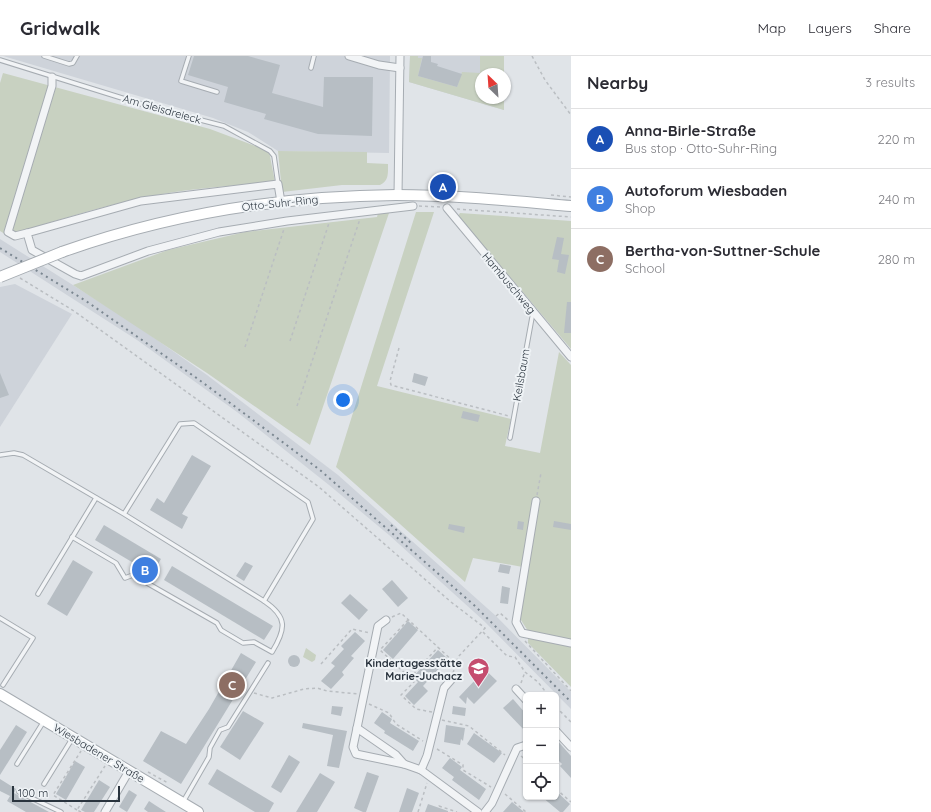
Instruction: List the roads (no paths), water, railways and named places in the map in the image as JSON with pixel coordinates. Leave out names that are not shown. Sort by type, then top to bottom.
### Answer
[{"type":"street","points":[[349,56],[379,65],[400,68]]},
{"type":"street","points":[[398,195],[400,56]]},
{"type":"street","points":[[52,77],[52,86],[8,232],[15,236],[141,201],[278,184]]},
{"type":"street","name":"Am Gleisdreieck","points":[[278,184],[281,202]]},
{"type":"street","name":"Otto-Suhr-Ring","points":[[0,277],[62,252],[120,233],[177,218],[281,202],[352,196],[398,195],[571,206]]},
{"type":"street","points":[[27,233],[32,250],[81,276],[175,243],[219,232],[287,221],[413,206]]},
{"type":"street","name":"Hambuschweg","points":[[447,208],[571,357]]},
{"type":"street","points":[[536,501],[516,622],[522,633],[571,643]]},
{"type":"street","points":[[386,620],[378,626],[353,747],[356,754],[404,764],[421,770],[478,812]]},
{"type":"street","points":[[421,770],[427,756],[444,688],[450,680]]},
{"type":"street","name":"Wiesbadener Straße","points":[[1,689],[44,720],[198,812]]},
{"type":"street","points":[[357,728],[396,754],[404,764]]},
{"type":"street","points":[[559,734],[571,747]]},
{"type":"street","points":[[485,812],[492,803],[499,789],[517,748],[523,746]]},
{"type":"street","points":[[105,812],[129,771]]},
{"type":"lane","points":[[44,56],[69,64],[73,63],[77,56]]},
{"type":"lane","points":[[189,56],[182,81],[217,92]]},
{"type":"lane","points":[[311,68],[314,56]]},
{"type":"lane","name":"Am Gleisdreieck","points":[[0,60],[52,77],[224,126],[270,151],[274,156],[278,184]]},
{"type":"lane","name":"Keilsbaum","points":[[510,438],[533,312]]},
{"type":"lane","points":[[124,514],[180,424],[194,423],[308,502],[313,519],[264,601]]},
{"type":"lane","points":[[0,455],[14,453],[23,455],[124,514],[264,601],[278,611],[282,620],[280,639],[272,652],[254,642],[243,643],[221,630],[217,623],[152,585],[133,576],[125,578],[116,564],[72,537]]},
{"type":"lane","points":[[38,594],[96,498]]},
{"type":"lane","points":[[0,618],[33,638],[1,689]]},
{"type":"lane","points":[[182,802],[209,758],[210,748],[220,730],[228,727],[249,690],[254,687],[268,663]]},
{"type":"lane","points":[[17,764],[44,720]]},
{"type":"lane","points":[[44,784],[73,738]]},
{"type":"lane","points":[[19,792],[61,812]]},
{"type":"railway","points":[[0,248],[86,301],[198,379],[320,470],[475,606],[571,702]]},
{"type":"railway","points":[[391,525],[412,544]]},
{"type":"place","name":"Anna-Birle-Straße","points":[[443,187]]},
{"type":"place","name":"Autoforum Wiesbaden","points":[[145,570]]},
{"type":"place","name":"Bertha-von-Suttner-Schule","points":[[232,685]]},
{"type":"place","name":"Kindertagesstätte Marie-Juchacz","points":[[478,688]]}]
